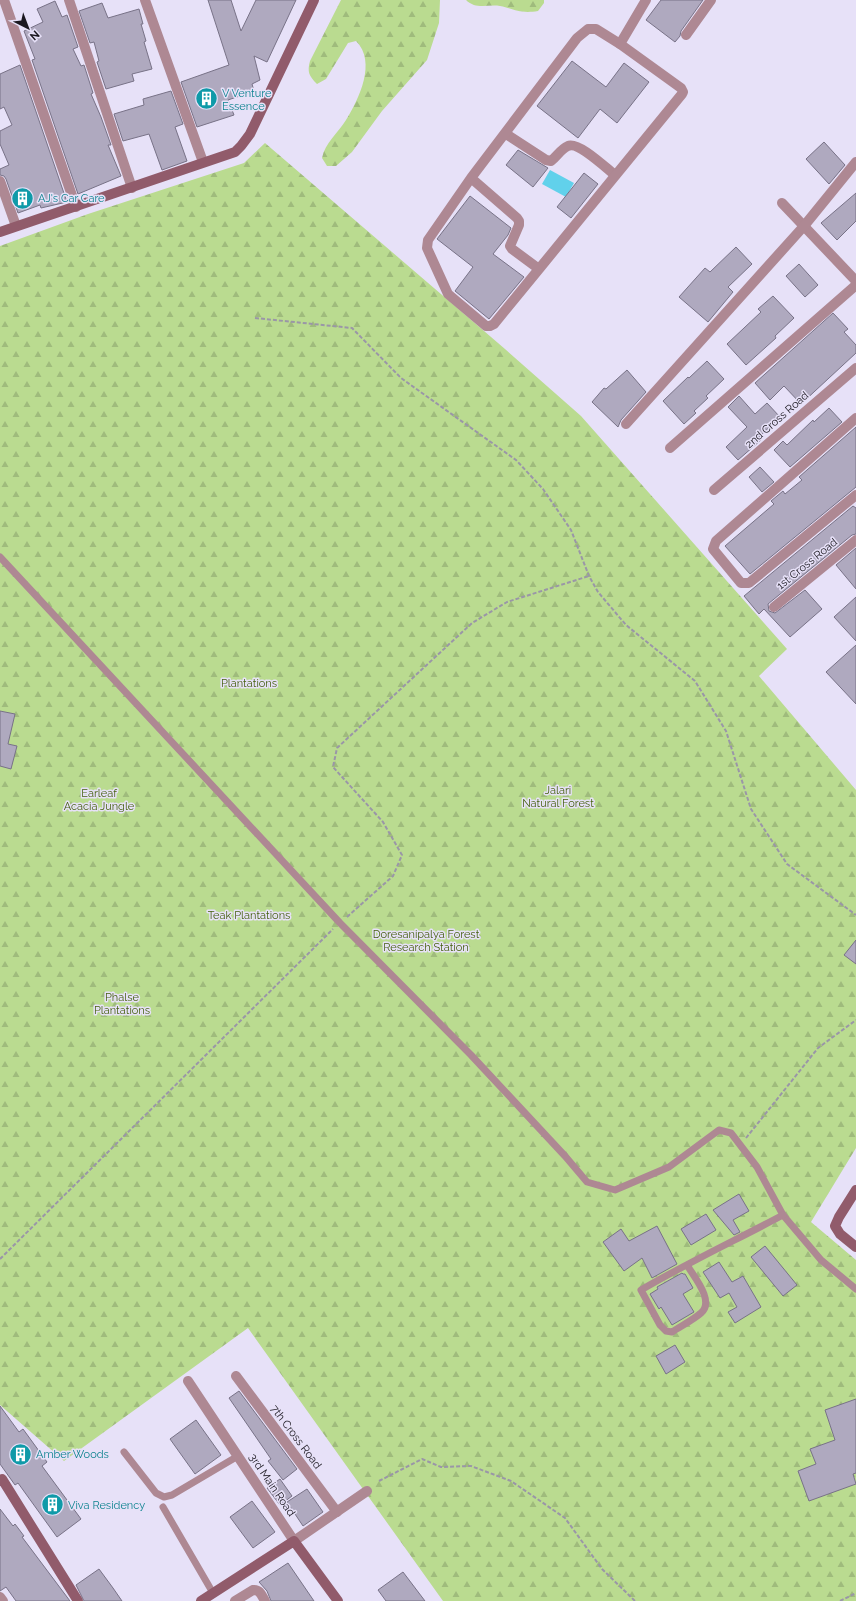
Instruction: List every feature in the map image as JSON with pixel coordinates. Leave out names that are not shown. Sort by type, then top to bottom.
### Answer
[{"type":"street","points":[[4,0],[76,207]]},
{"type":"street","points":[[69,0],[132,188]]},
{"type":"street","points":[[145,0],[203,162]]},
{"type":"street","points":[[0,232],[235,152],[250,134],[314,0]]},
{"type":"street","points":[[620,44],[646,0]]},
{"type":"street","points":[[686,35],[711,0]]},
{"type":"street","points":[[588,29],[596,29],[620,44],[681,88],[683,92],[494,324],[486,326],[448,294],[427,248],[428,240],[471,178],[506,134],[577,38],[588,29]]},
{"type":"street","points":[[506,134],[546,160],[551,161],[569,145],[578,146],[615,175]]},
{"type":"street","points":[[626,424],[804,226],[856,162]]},
{"type":"street","points":[[471,178],[517,218],[519,225],[510,246],[539,269]]},
{"type":"street","points":[[0,181],[16,226]]},
{"type":"street","points":[[670,448],[855,280],[782,203]]},
{"type":"street","name":"2nd Cross Road","points":[[714,490],[856,368]]},
{"type":"street","points":[[856,418],[716,541],[713,549],[741,583],[749,583],[856,495]]},
{"type":"street","name":"1st Cross Road","points":[[774,607],[856,540]]},
{"type":"street","points":[[856,1190],[834,1226],[840,1234],[856,1247]]},
{"type":"street","name":"7th Cross Road","points":[[236,1376],[337,1512]]},
{"type":"street","name":"3rd Main Road","points":[[188,1381],[335,1600]]},
{"type":"street","points":[[1,1479],[78,1601]]},
{"type":"street","points":[[201,1601],[294,1541],[367,1491]]},
{"type":"street","points":[[235,1601],[253,1590],[256,1590],[265,1601]]},
{"type":"street","points":[[0,1597],[2,1601]]},
{"type":"lane","points":[[0,557],[340,923],[471,1055],[565,1156],[587,1182],[615,1190],[621,1188],[669,1167],[719,1130],[731,1132],[757,1167],[783,1215],[821,1260],[856,1290]]},
{"type":"lane","points":[[687,1265],[706,1298],[706,1304],[702,1312],[672,1332],[666,1331],[660,1325],[641,1290],[687,1265],[783,1215]]},
{"type":"lane","points":[[124,1452],[156,1493],[164,1497],[172,1494],[238,1456]]},
{"type":"lane","points":[[162,1507],[213,1593]]},
{"type":"path","points":[[255,318],[352,328],[401,378],[516,460],[543,489],[571,530],[589,576],[598,592],[626,625],[695,681],[726,731],[750,809],[787,864],[856,915]]},
{"type":"path","points":[[0,1259],[340,923],[394,876],[402,855],[383,822],[333,768],[337,748],[472,623],[507,602],[589,576]]},
{"type":"path","points":[[741,1145],[818,1048],[856,1020]]},
{"type":"path","points":[[379,1481],[422,1459],[441,1467],[471,1466],[511,1481],[565,1518],[602,1569],[635,1601]]},
{"type":"path","points":[[840,1601],[856,1594]]},
{"type":"green space","points":[[341,0],[440,0],[439,23],[427,60],[382,111],[352,152],[336,166],[327,166],[322,158],[329,143],[343,125],[356,102],[364,80],[365,70],[365,59],[362,50],[356,41],[348,43],[326,79],[317,84],[309,74],[310,61]]},
{"type":"green space","points":[[466,0],[544,0],[544,3],[538,11],[527,12],[500,6],[478,6]]},
{"type":"green space","name":"Doresanipalya Forest Research Station","points":[[265,143],[581,416],[787,649],[759,676],[856,790],[856,1148],[811,1222],[856,1260],[856,1601],[443,1601],[248,1328],[64,1461],[0,1405],[0,246],[88,214],[244,163]]},
{"type":"water","points":[[550,170],[574,183],[566,197],[542,184]]},
{"type":"building","points":[[208,0],[231,0],[241,31],[256,0],[296,0],[267,62],[254,56],[260,80],[252,84],[254,91],[228,100],[234,115],[197,127],[181,82],[229,65]]},
{"type":"building","points":[[661,0],[703,0],[675,42],[646,20]]},
{"type":"building","points":[[55,1],[62,17],[67,15],[78,47],[73,49],[81,66],[84,65],[93,93],[91,94],[111,145],[108,145],[121,176],[78,194],[32,60],[35,59],[24,31],[43,22],[37,9]]},
{"type":"building","points":[[102,3],[108,18],[139,9],[143,24],[141,24],[146,41],[144,42],[152,69],[132,74],[134,81],[106,89],[97,62],[99,61],[94,42],[90,43],[79,11]]},
{"type":"building","points":[[572,61],[606,87],[624,63],[649,82],[617,123],[600,109],[578,138],[537,106]]},
{"type":"building","points":[[20,65],[67,202],[41,208],[40,205],[18,213],[6,179],[4,176],[0,175],[0,169],[9,165],[0,144],[0,131],[12,125],[4,107],[0,109],[0,74]]},
{"type":"building","points":[[171,91],[183,124],[175,127],[187,161],[162,170],[149,134],[123,141],[114,114],[144,105],[143,99]]},
{"type":"building","points":[[824,142],[845,165],[829,184],[806,159]]},
{"type":"building","points":[[518,150],[548,168],[533,187],[506,165]]},
{"type":"building","points":[[584,173],[598,184],[571,218],[557,207]]},
{"type":"building","points":[[856,193],[856,221],[837,240],[821,223]]},
{"type":"building","points":[[470,196],[511,228],[508,235],[493,254],[524,277],[489,319],[455,291],[473,267],[437,239]]},
{"type":"building","points":[[736,247],[752,264],[728,287],[733,292],[708,322],[679,297],[705,268],[710,272]]},
{"type":"building","points":[[799,264],[818,285],[805,297],[786,276]]},
{"type":"building","points":[[773,296],[794,318],[775,336],[776,338],[746,365],[727,344],[761,312],[758,309]]},
{"type":"building","points":[[833,313],[848,329],[844,332],[856,345],[856,353],[801,404],[784,386],[770,400],[755,383]]},
{"type":"building","points":[[707,361],[724,379],[706,396],[708,398],[694,411],[696,413],[684,424],[663,401]]},
{"type":"building","points":[[627,370],[646,392],[621,420],[618,427],[592,402],[604,388],[606,389]]},
{"type":"building","points":[[739,396],[755,414],[767,403],[780,417],[759,437],[761,440],[738,460],[726,447],[747,427],[728,407]]},
{"type":"building","points":[[829,408],[842,422],[790,467],[774,450],[783,441],[787,445],[813,420],[814,422]]},
{"type":"building","points":[[856,427],[856,487],[750,574],[725,546],[774,504],[771,501],[783,491],[785,494],[802,480],[799,477]]},
{"type":"building","points":[[760,467],[774,482],[762,492],[749,477]]},
{"type":"building","points":[[853,506],[856,508],[856,534],[852,535],[768,604],[769,611],[775,613],[805,590],[822,609],[790,637],[764,609],[759,614],[744,596]]},
{"type":"building","points":[[856,548],[856,589],[836,565]]},
{"type":"building","points":[[856,597],[856,641],[834,617]]},
{"type":"building","points":[[856,645],[856,704],[826,672]]},
{"type":"building","points":[[0,711],[15,714],[8,744],[17,746],[11,769],[0,766]]},
{"type":"building","points":[[856,940],[856,964],[844,955]]},
{"type":"building","points":[[739,1194],[749,1211],[733,1220],[740,1232],[734,1235],[713,1210]]},
{"type":"building","points":[[706,1214],[716,1230],[691,1245],[681,1229]]},
{"type":"building","points":[[657,1226],[677,1264],[652,1278],[642,1258],[624,1271],[603,1242],[621,1229],[629,1241]]},
{"type":"building","points":[[765,1246],[797,1285],[783,1296],[751,1257]]},
{"type":"building","points":[[719,1262],[732,1282],[743,1276],[761,1307],[735,1323],[728,1312],[737,1307],[729,1293],[720,1298],[703,1272]]},
{"type":"building","points":[[682,1273],[685,1274],[693,1288],[683,1294],[694,1312],[672,1325],[661,1307],[659,1309],[650,1294],[658,1289],[657,1287]]},
{"type":"building","points":[[675,1345],[685,1362],[666,1374],[656,1356]]},
{"type":"building","points":[[239,1391],[297,1469],[283,1480],[268,1461],[271,1459],[229,1398]]},
{"type":"building","points":[[856,1399],[856,1473],[853,1474],[856,1484],[809,1501],[798,1471],[816,1464],[810,1449],[835,1440],[825,1410]]},
{"type":"building","points":[[0,1406],[19,1432],[23,1429],[47,1462],[42,1466],[81,1519],[57,1537],[18,1483],[15,1485],[0,1464]]},
{"type":"building","points":[[196,1420],[221,1455],[195,1474],[170,1439]]},
{"type":"building","points":[[280,1479],[292,1496],[280,1505],[267,1488]]},
{"type":"building","points":[[307,1489],[323,1512],[303,1526],[287,1502]]},
{"type":"building","points":[[252,1501],[275,1532],[253,1548],[230,1517]]},
{"type":"building","points":[[0,1509],[13,1526],[15,1524],[24,1536],[22,1537],[70,1601],[16,1601],[6,1587],[0,1591]]},
{"type":"building","points":[[288,1563],[314,1601],[271,1601],[267,1591],[259,1582]]},
{"type":"building","points":[[99,1569],[122,1601],[84,1601],[76,1585]]},
{"type":"building","points":[[403,1572],[425,1601],[386,1601],[378,1590]]},
{"type":"place","name":"V Venture Essence","points":[[206,99]]},
{"type":"place","name":"AJ's Car Care","points":[[22,198]]},
{"type":"place","name":"Amber Woods","points":[[21,1454]]},
{"type":"place","name":"Viva Residency","points":[[52,1505]]},
{"type":"park label","name":"Plantations","points":[[249,683]]},
{"type":"park label","name":"Jalari Natural Forest","points":[[558,796]]},
{"type":"park label","name":"Earleaf Acacia Jungle","points":[[99,799]]},
{"type":"park label","name":"Teak Plantations","points":[[249,915]]},
{"type":"park label","name":"Phalse Plantations","points":[[122,1003]]}]
